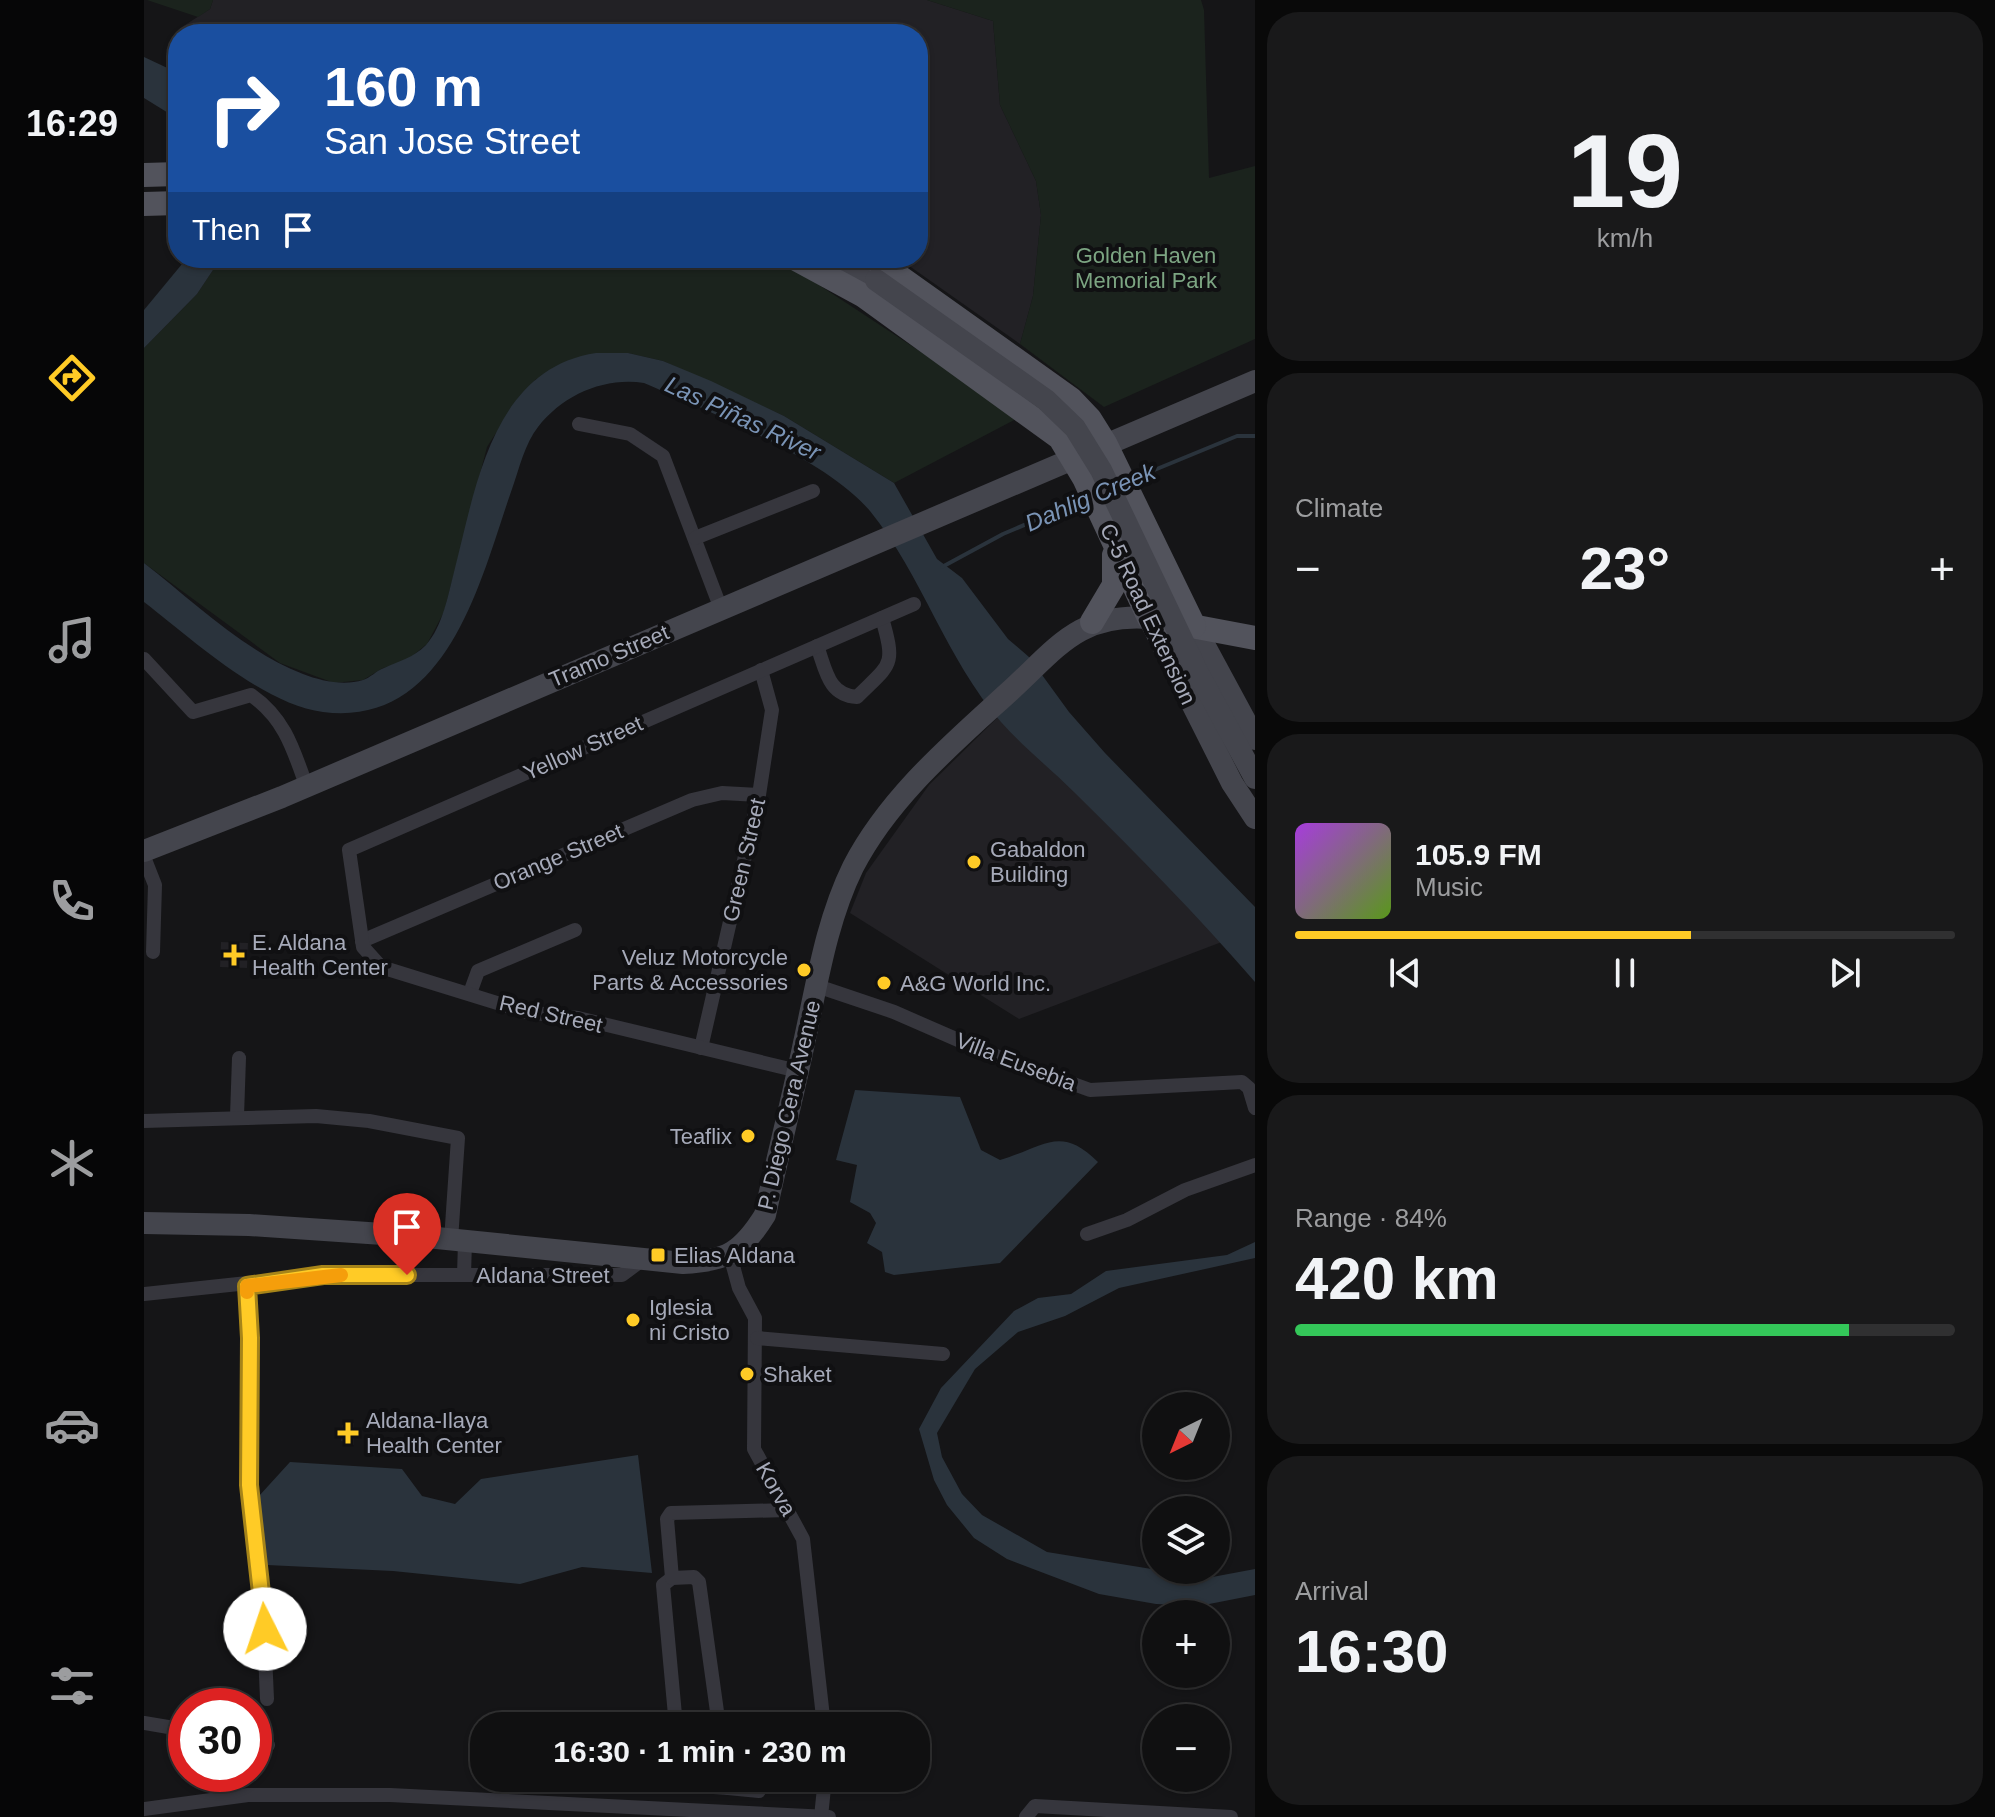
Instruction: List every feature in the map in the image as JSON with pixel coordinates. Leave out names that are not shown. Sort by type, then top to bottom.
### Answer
[{"type":"main road","points":[[144,175],[168,174]]},
{"type":"main road","points":[[144,204],[168,203]]},
{"type":"main road","name":"C-5 Road Extension","points":[[812,268],[864,296],[1020,406],[1060,438],[1078,467],[1232,783],[1255,818]]},
{"type":"main road","name":"C-5 Road Extension","points":[[875,269],[1071,399],[1090,419],[1110,453],[1194,626],[1255,739]]},
{"type":"main road","name":"C-5 Road Extension","points":[[875,269],[1046,400],[1075,428],[1101,470],[1198,673],[1255,778]]},
{"type":"main road","name":"Tramo Street","points":[[144,851],[721,609],[929,518],[1078,467],[1255,381]]},
{"type":"main road","points":[[1092,622],[1109,597],[1116,575],[1102,519]]},
{"type":"main road","points":[[1092,622],[1114,617],[1149,618],[1255,638]]},
{"type":"main road","name":"P. Diego Cera Avenue","points":[[730,1255],[747,1243],[765,1215],[826,940],[854,866],[891,811],[923,773],[1044,659],[1092,622]]},
{"type":"main road","points":[[144,1223],[249,1225],[458,1241],[642,1260],[709,1262],[730,1255]]},
{"type":"street","points":[[579,424],[630,434],[663,456],[721,609]]},
{"type":"street","points":[[695,538],[813,491]]},
{"type":"street","name":"Yellow Street","points":[[362,941],[349,850],[914,604]]},
{"type":"street","points":[[817,646],[833,689],[844,696],[857,697],[888,666],[892,652],[882,618]]},
{"type":"street","points":[[144,659],[193,712],[251,695],[271,710],[293,748],[306,785]]},
{"type":"street","name":"Green Street","points":[[701,1048],[759,795],[772,710],[761,670]]},
{"type":"street","name":"Orange Street","points":[[362,941],[692,800],[722,793],[759,795]]},
{"type":"street","points":[[144,857],[155,885],[153,952]]},
{"type":"street","points":[[470,993],[478,971],[575,930]]},
{"type":"street","name":"Red Street","points":[[362,941],[370,957],[381,967],[526,1012],[578,1018],[798,1071]]},
{"type":"street","name":"Villa Eusebia","points":[[817,986],[894,1012],[988,1053],[1090,1090],[1242,1082],[1249,1088],[1255,1108]]},
{"type":"street","points":[[237,1116],[239,1058]]},
{"type":"street","points":[[144,1121],[316,1116],[369,1121],[458,1138],[458,1241],[464,1275]]},
{"type":"street","points":[[1087,1234],[1127,1220],[1185,1190],[1255,1165]]},
{"type":"street","name":"Korva","points":[[730,1255],[739,1288],[755,1318],[754,1449],[803,1539],[823,1712]]},
{"type":"street","name":"Aldana Street","points":[[144,1294],[247,1286],[323,1275],[622,1275],[642,1260]]},
{"type":"street","points":[[247,1286],[250,1338],[249,1485],[262,1585],[267,1688]]},
{"type":"street","points":[[757,1338],[943,1354]]},
{"type":"street","points":[[672,1578],[667,1519],[671,1513],[788,1510]]},
{"type":"street","points":[[675,1712],[663,1585],[672,1578],[694,1577],[699,1582],[717,1712]]},
{"type":"street","points":[[144,1723],[168,1727]]},
{"type":"street","points":[[821,1817],[824,1792]]},
{"type":"street","points":[[144,1809],[248,1795],[390,1795],[829,1817]]},
{"type":"street","points":[[1026,1817],[1035,1806],[1231,1817]]},
{"type":"shaded area","points":[[213,0],[927,0],[993,21],[1000,105],[1036,181],[1041,215],[1033,296],[1020,344],[912,268],[928,268],[928,24],[187,24],[210,9]]},
{"type":"shaded area","points":[[999,716],[1227,940],[1019,1019],[850,913],[866,873],[929,785]]},
{"type":"shaded area","name":"E. Aldana Health Center","points":[[221,942],[248,943],[247,968],[220,967]]},
{"type":"shaded area","name":"Aldana-Ilaya Health Center","points":[[354,1423],[354,1445],[341,1441],[342,1425]]},
{"type":"green space","points":[[147,0],[213,0],[210,9],[198,17]]},
{"type":"green space","name":"Golden Haven Memorial Park","points":[[927,0],[1201,0],[1204,10],[1209,178],[1255,166],[1255,339],[1104,407],[1020,344],[1033,296],[1041,215],[1036,181],[1000,105],[993,21]]},
{"type":"green space","points":[[214,268],[792,268],[1020,417],[894,483],[784,416],[663,361],[628,353],[536,379],[518,398],[487,447],[444,612],[427,644],[406,661],[383,668],[363,680],[334,683],[280,663],[144,563],[144,348],[197,294]]},
{"type":"water","points":[[144,57],[168,68],[168,113],[144,98]]},
{"type":"water","points":[[179,268],[214,268],[197,294],[144,348],[144,310]]},
{"type":"water","name":"Las Piñas River","points":[[596,353],[628,353],[663,361],[711,381],[784,416],[894,483],[937,559],[962,578],[1008,639],[1029,657],[1069,712],[1105,753],[1255,907],[1255,982],[1144,862],[1001,722],[965,671],[905,562],[870,511],[851,492],[826,473],[764,438],[644,383],[614,383],[585,391],[559,406],[538,427],[523,456],[472,602],[453,640],[430,672],[401,696],[366,711],[323,712],[300,706],[276,697],[229,668],[144,602],[144,563],[261,653],[303,674],[325,681],[348,683],[363,680],[411,656],[426,645],[441,620],[481,470],[494,437],[511,407],[533,382],[561,364]]},
{"type":"water","points":[[855,1090],[960,1097],[981,1150],[1000,1160],[1040,1145],[1062,1141],[1085,1150],[1098,1162],[1000,1263],[894,1275],[885,1272],[882,1252],[867,1243],[876,1223],[870,1213],[850,1202],[857,1165],[836,1160]]},
{"type":"water","points":[[1255,1242],[1255,1258],[1119,1288],[1065,1316],[1018,1332],[975,1369],[937,1433],[942,1457],[962,1494],[982,1515],[1047,1552],[1142,1567],[1142,1584],[1230,1584],[1230,1574],[1255,1569],[1255,1595],[1230,1600],[1142,1602],[1099,1594],[1007,1559],[974,1538],[947,1505],[934,1480],[919,1429],[941,1388],[1014,1311],[1038,1298],[1071,1294],[1106,1271],[1227,1255]]},
{"type":"water","points":[[638,1455],[652,1573],[582,1567],[520,1584],[393,1571],[267,1565],[259,1496],[290,1462],[402,1469],[422,1496],[455,1504],[481,1479]]},
{"type":"waterway","name":"Dahlig Creek","points":[[1130,480],[1237,436],[1255,436]]},
{"type":"waterway","name":"Dahlig Creek","points":[[942,567],[1003,534],[1085,499]]},
{"type":"slow traffic","points":[[247,1292],[247,1286],[341,1275]]},
{"type":"place","name":"Gabaldon Building","points":[[974,862]]},
{"type":"place","name":"E. Aldana Health Center","points":[[234,955]]},
{"type":"place","name":"Veluz Motorcycle Parts & Accessories","points":[[804,970]]},
{"type":"place","name":"A&G World Inc.","points":[[884,983]]},
{"type":"place","name":"Teaflix","points":[[748,1136]]},
{"type":"place","name":"Elias Aldana","points":[[658,1255]]},
{"type":"place","name":"Iglesia ni Cristo","points":[[633,1320]]},
{"type":"place","name":"Shaket","points":[[747,1374]]},
{"type":"place","name":"Aldana-Ilaya Health Center","points":[[348,1433]]},
{"type":"route","points":[[265,1629],[249,1485],[250,1338],[247,1286],[323,1275],[407,1275]]}]
